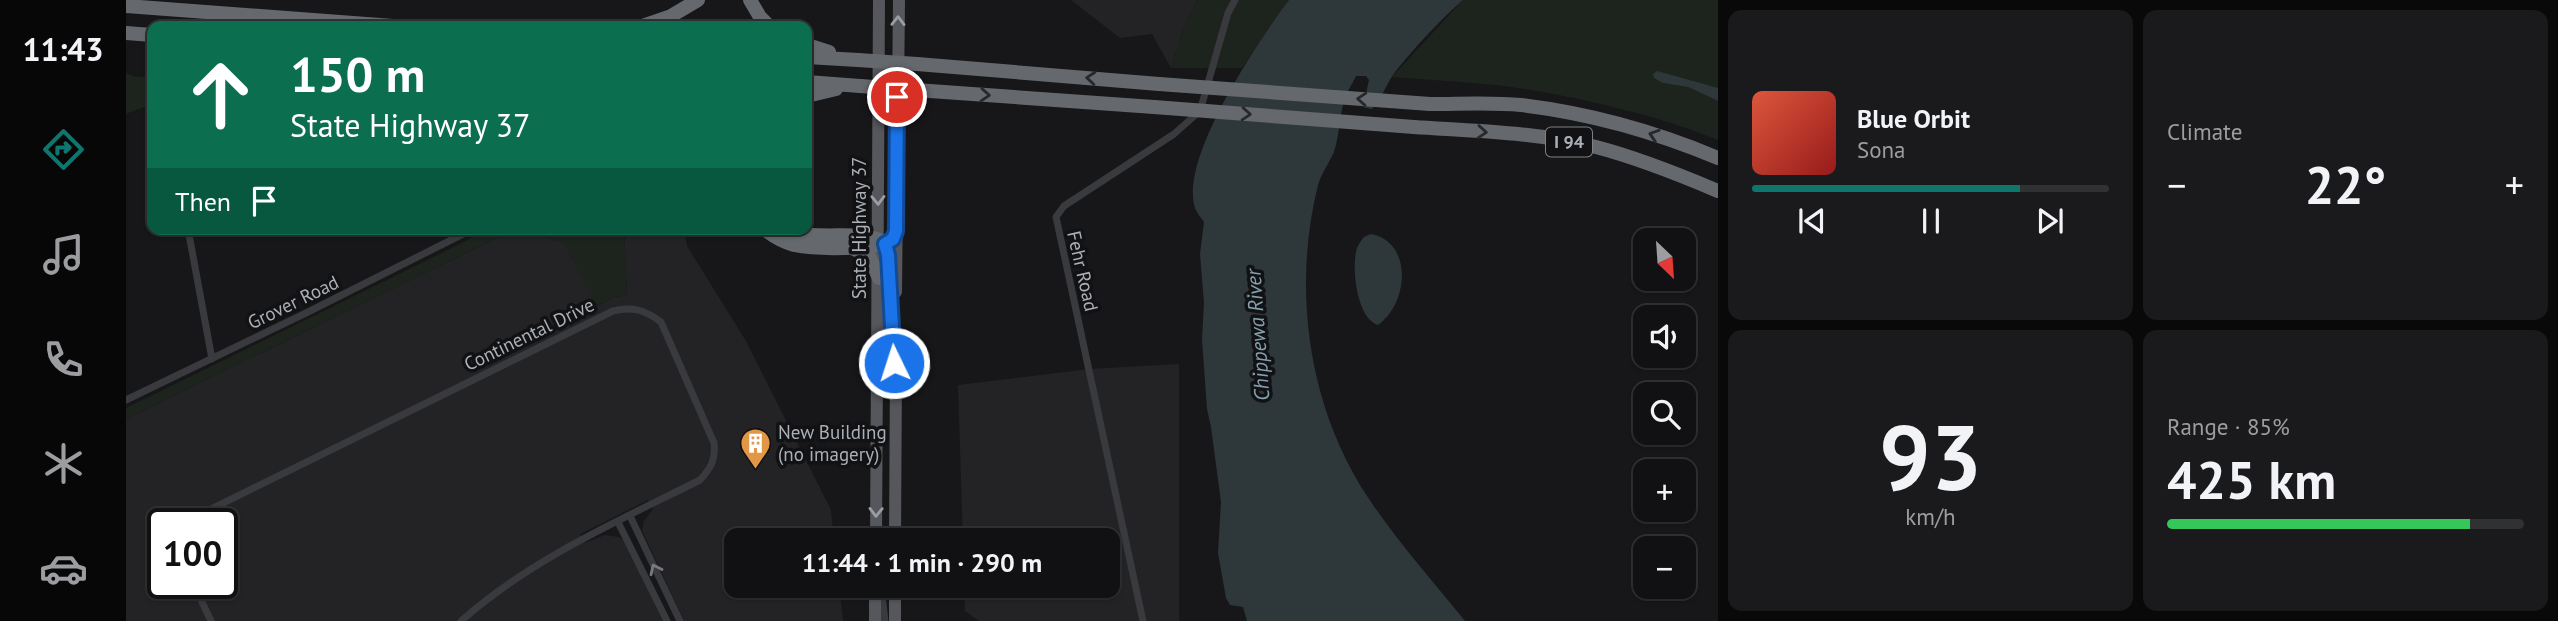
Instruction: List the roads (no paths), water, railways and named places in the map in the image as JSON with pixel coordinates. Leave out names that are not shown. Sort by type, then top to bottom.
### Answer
[{"type":"highway","points":[[656,21],[698,0]]},
{"type":"highway","points":[[750,0],[764,21]]},
{"type":"highway","points":[[126,6],[326,21]]},
{"type":"highway","points":[[126,33],[147,35]]},
{"type":"highway","points":[[812,47],[856,60]]},
{"type":"highway","name":"I 94","points":[[812,57],[1430,104],[1520,105],[1594,118],[1718,158]]},
{"type":"highway","name":"I 94","points":[[812,82],[1526,135],[1595,147],[1657,166],[1718,191]]},
{"type":"highway","points":[[812,95],[856,86]]},
{"type":"highway","points":[[828,247],[881,243],[893,239],[896,231]]},
{"type":"highway","points":[[774,235],[789,244],[858,249],[872,260],[879,278]]},
{"type":"highway","points":[[799,235],[860,236],[881,243],[888,255],[891,348],[896,379]]},
{"type":"main road","name":"State Highway 37","points":[[876,528],[881,243],[879,0]]},
{"type":"main road","name":"State Highway 37","points":[[895,528],[899,0]]},
{"type":"main road","points":[[875,621],[877,598]]},
{"type":"main road","points":[[895,598],[895,621]]},
{"type":"street","name":"Fehr Road","points":[[1143,621],[1056,217],[1065,206],[1174,134],[1200,111],[1228,13],[1235,0]]},
{"type":"street","points":[[189,235],[212,359]]},
{"type":"street","name":"Grover Road","points":[[126,400],[461,235]]},
{"type":"street","name":"Continental Drive","points":[[213,508],[612,311],[625,308],[638,309],[661,322],[715,443],[716,455],[701,480],[629,516]]},
{"type":"street","points":[[461,621],[479,605],[549,556],[629,516],[680,621]]},
{"type":"street","points":[[618,522],[667,621]]},
{"type":"street","points":[[880,598],[884,621]]},
{"type":"street","points":[[201,599],[211,621]]},
{"type":"water","name":"Chippewa River","points":[[1289,0],[1463,0],[1436,25],[1403,63],[1372,109],[1363,107],[1369,80],[1366,76],[1356,76],[1346,95],[1334,152],[1318,185],[1306,265],[1311,346],[1319,385],[1331,424],[1347,461],[1390,528],[1465,621],[1247,621],[1243,607],[1230,605],[1226,598],[1218,553],[1221,502],[1207,409],[1202,339],[1204,303],[1200,254],[1204,222],[1195,208],[1193,186],[1199,160],[1225,100],[1259,42]]},
{"type":"water","points":[[1657,71],[1718,88],[1718,101],[1688,87],[1663,83],[1654,78],[1653,74]]},
{"type":"water","points":[[1371,234],[1385,239],[1394,248],[1402,274],[1396,303],[1378,325],[1371,321],[1361,304],[1355,270],[1358,246],[1364,237]]},
{"type":"place","name":"New Building (no imagery)","points":[[755,470]]}]
